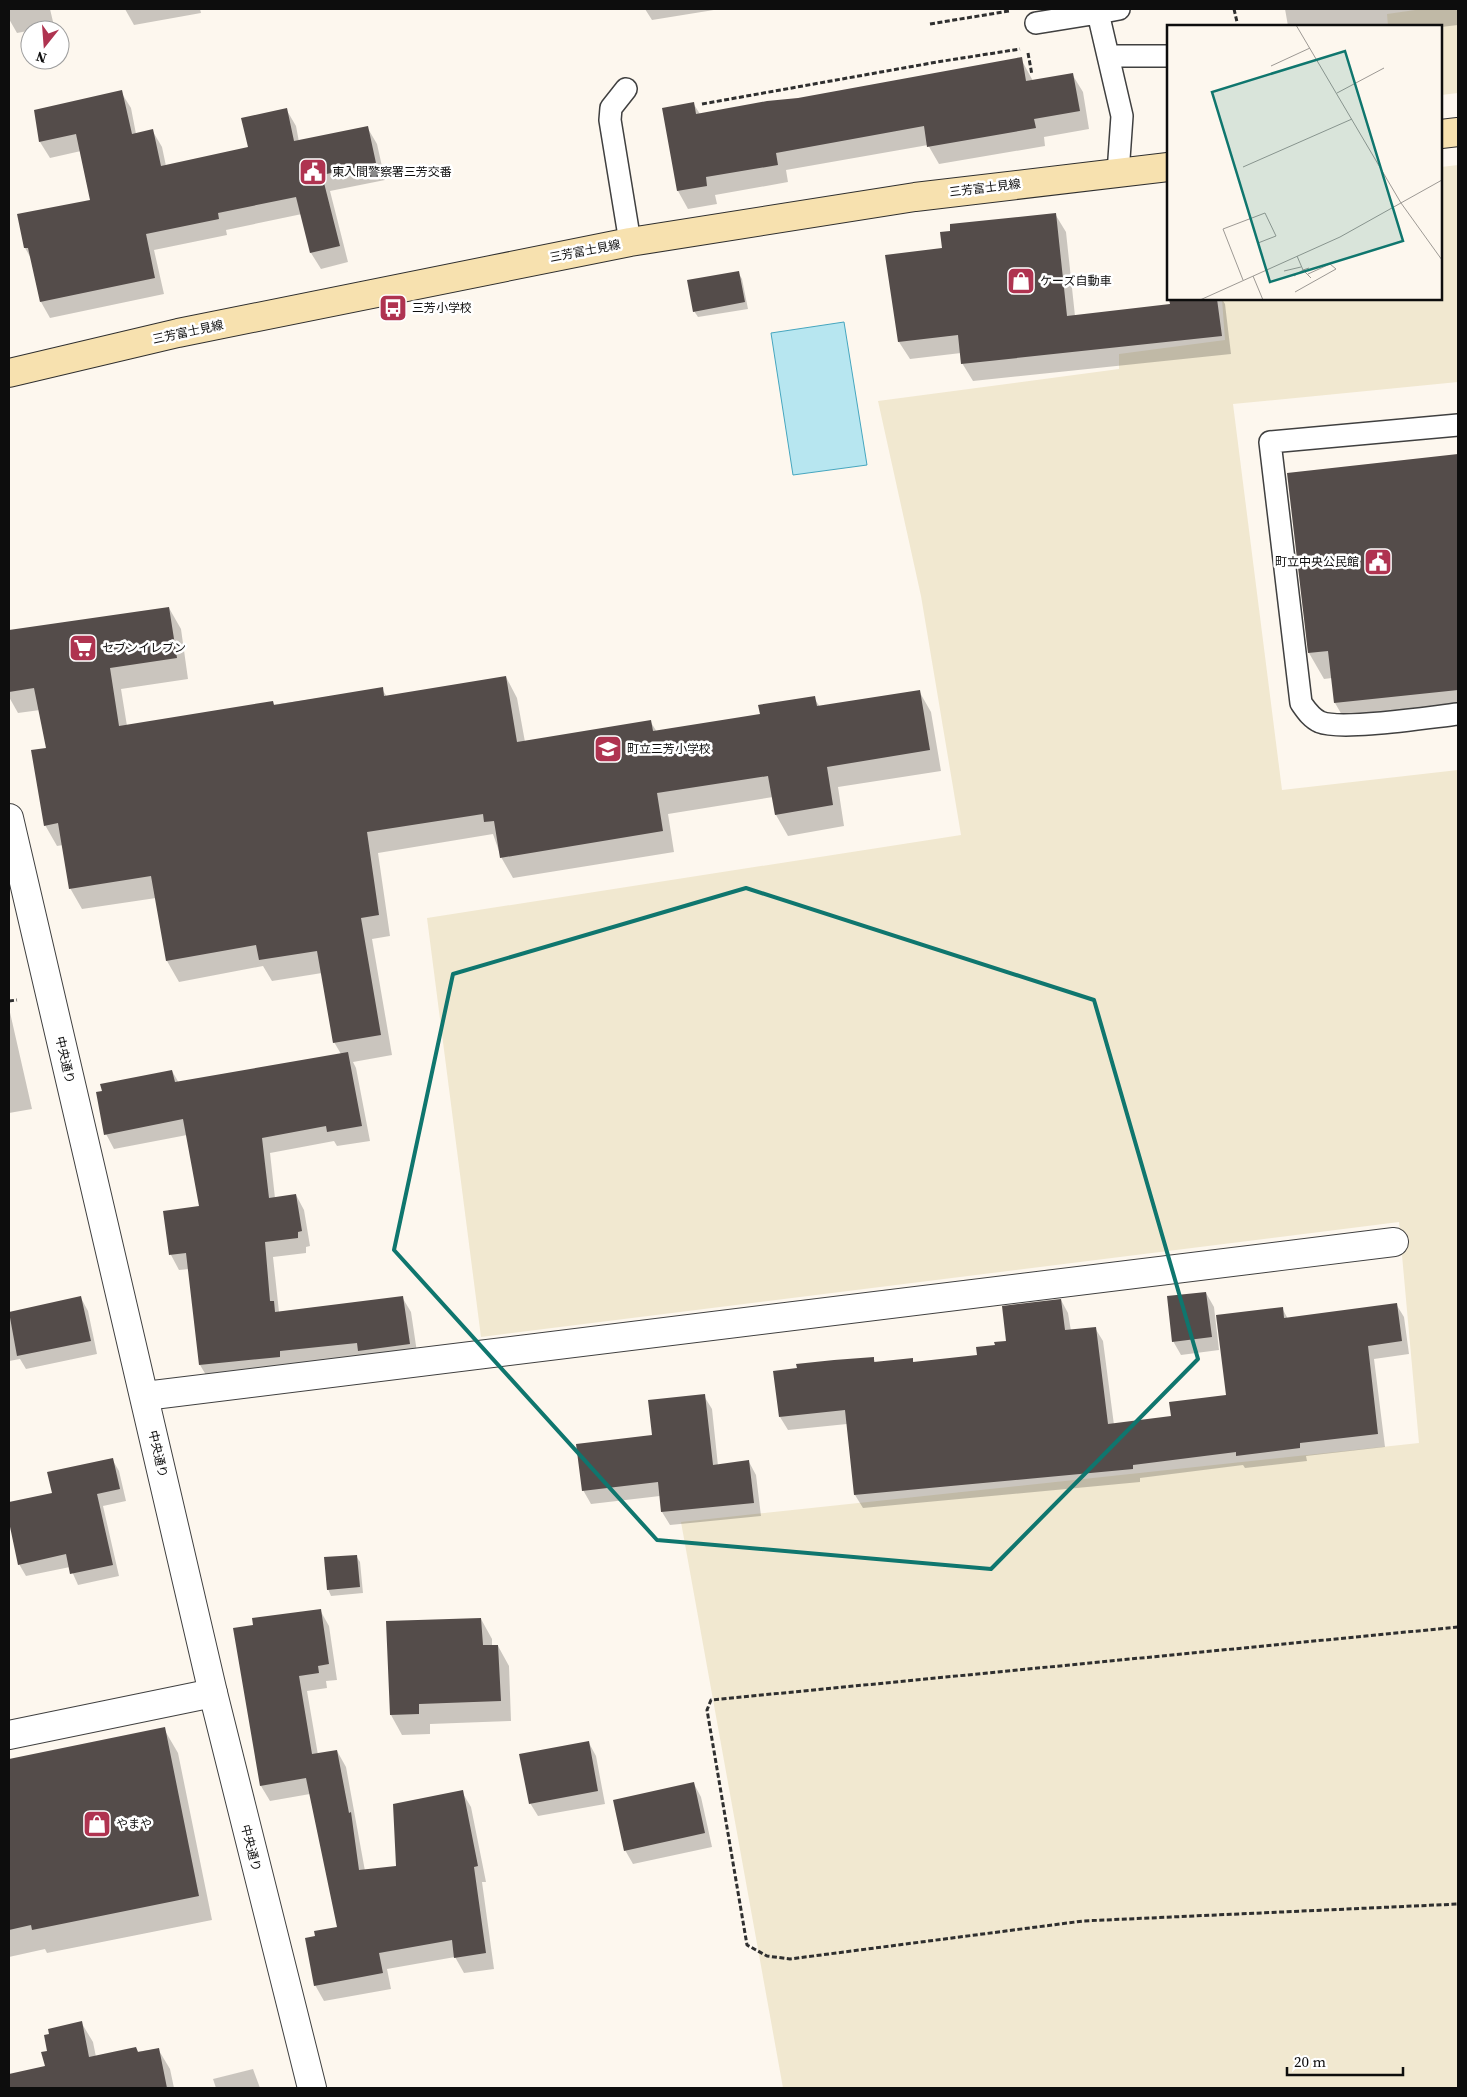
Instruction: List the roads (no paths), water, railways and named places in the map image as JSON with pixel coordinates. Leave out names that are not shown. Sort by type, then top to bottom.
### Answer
[{"type":"main road","points":[[1442,134],[1458,132]]},
{"type":"main road","name":"三芳富士見線","points":[[9,373],[178,333],[630,242],[915,197],[1167,167]]},
{"type":"street","name":"中央通り","points":[[9,818],[213,1694],[312,2088]]},
{"type":"street","points":[[144,1396],[1394,1242]]},
{"type":"street","points":[[9,1735],[213,1694]]},
{"type":"lane","points":[[1036,23],[1095,11],[1119,9]]},
{"type":"lane","points":[[1095,11],[1122,116],[1118,173]]},
{"type":"lane","points":[[1108,56],[1167,56]]},
{"type":"lane","points":[[626,89],[611,108],[610,120],[630,242]]},
{"type":"lane","points":[[1458,425],[1270,442],[1301,703],[1311,716],[1320,722],[1346,724],[1458,714]]},
{"type":"water","points":[[844,322],[867,465],[793,475],[771,333]]},
{"type":"place","name":"東入間警察署三芳交番","points":[[313,172]]},
{"type":"place","name":"ケーズ自動車","points":[[1021,281]]},
{"type":"place","name":"三芳小学校","points":[[393,308]]},
{"type":"place","name":"町立中央公民館","points":[[1378,562]]},
{"type":"place","name":"セブンイレブン","points":[[83,648]]},
{"type":"place","name":"町立三芳小学校","points":[[608,749]]},
{"type":"place","name":"やまや","points":[[97,1824]]}]
